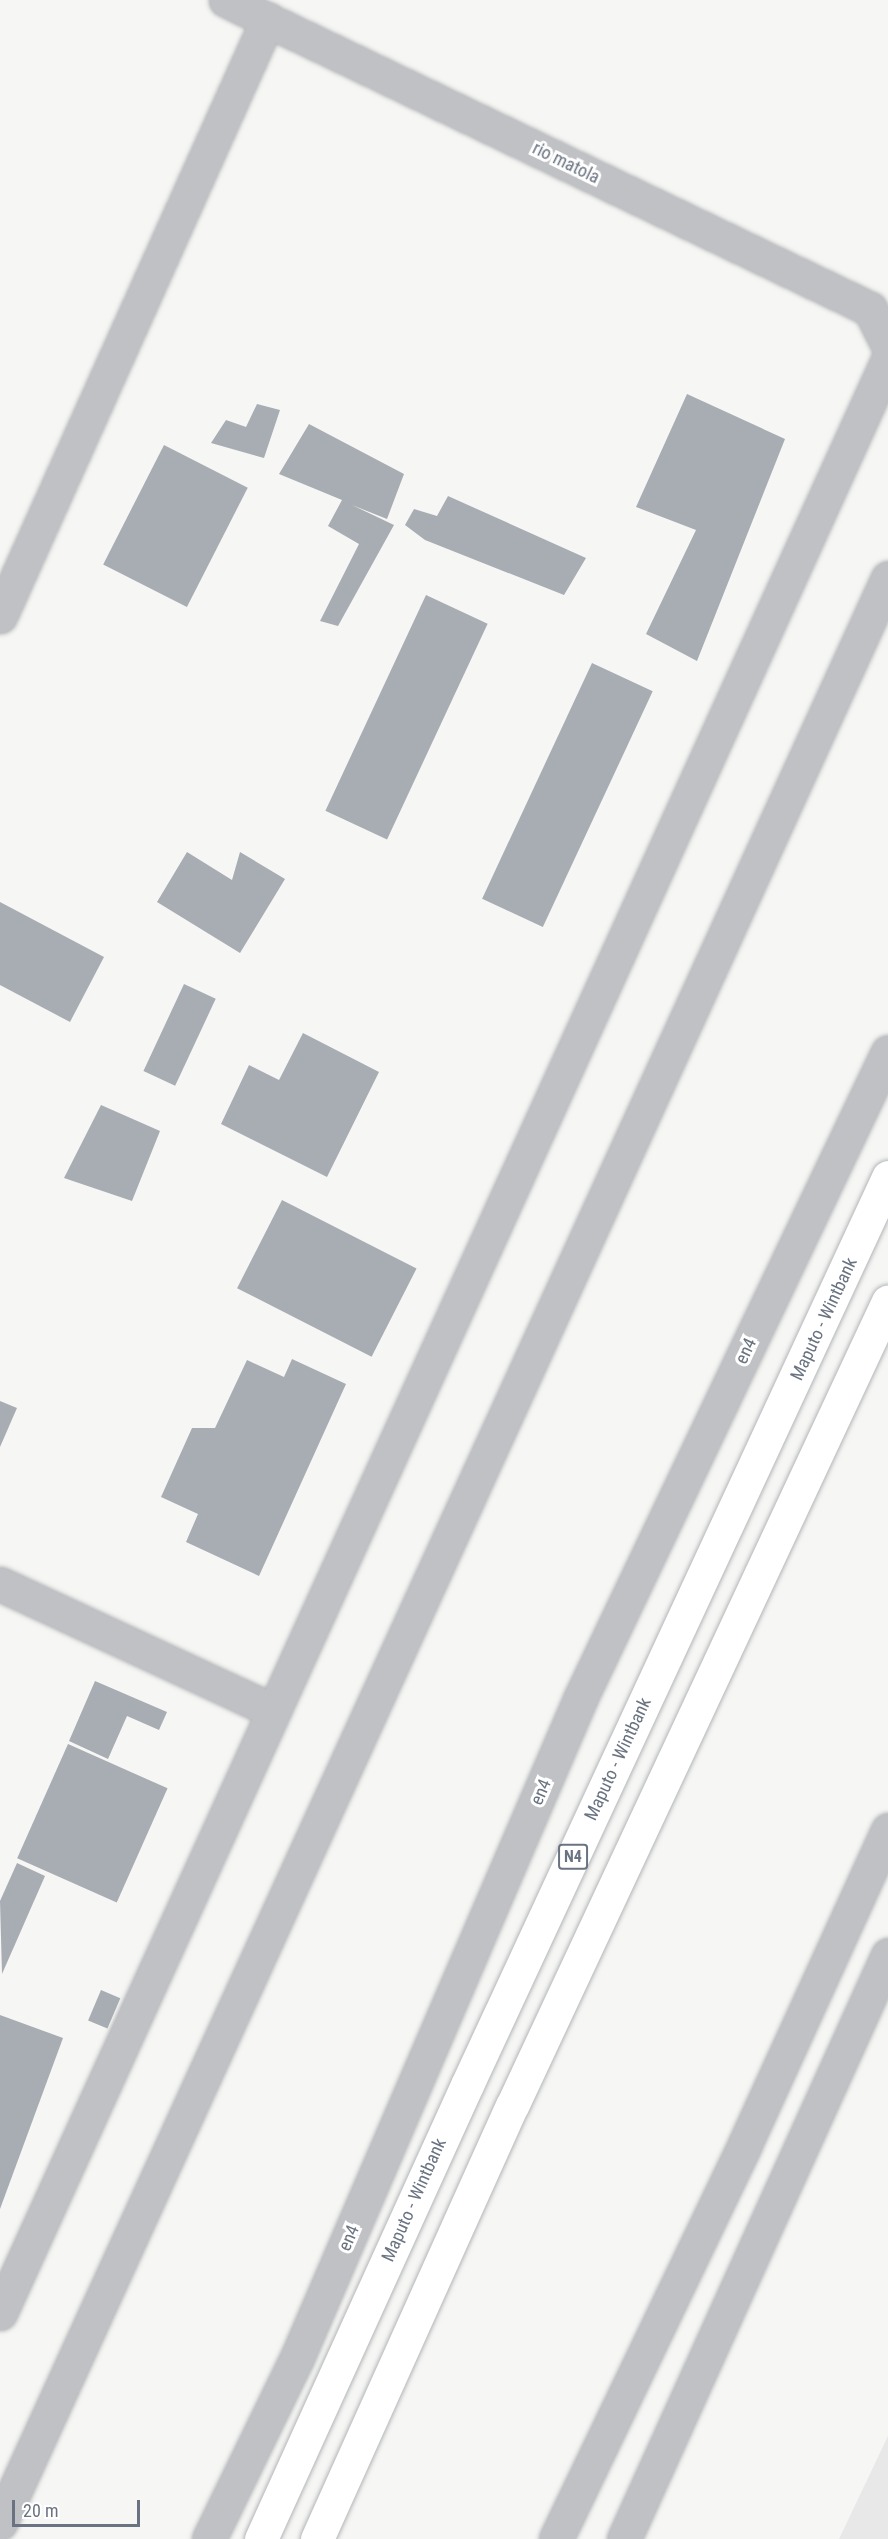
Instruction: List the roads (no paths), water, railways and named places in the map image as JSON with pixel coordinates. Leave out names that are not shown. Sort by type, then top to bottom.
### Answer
[{"type":"highway","name":"Maputo - Wintbank","points":[[261,2539],[466,2085],[888,1177]]},
{"type":"highway","points":[[317,2539],[517,2096],[888,1301]]},
{"type":"street","name":"rio matola","points":[[225,0],[870,309],[888,345]]},
{"type":"street","points":[[0,616],[268,20]]},
{"type":"street","points":[[0,2313],[272,1710],[888,360]]},
{"type":"street","points":[[0,2523],[888,578]]},
{"type":"street","name":"en4","points":[[209,2539],[297,2358],[581,1697],[888,1052]]},
{"type":"street","points":[[0,1584],[272,1710]]},
{"type":"street","points":[[556,2539],[745,2144],[888,1830]]},
{"type":"street","points":[[624,2539],[888,1955]]}]
